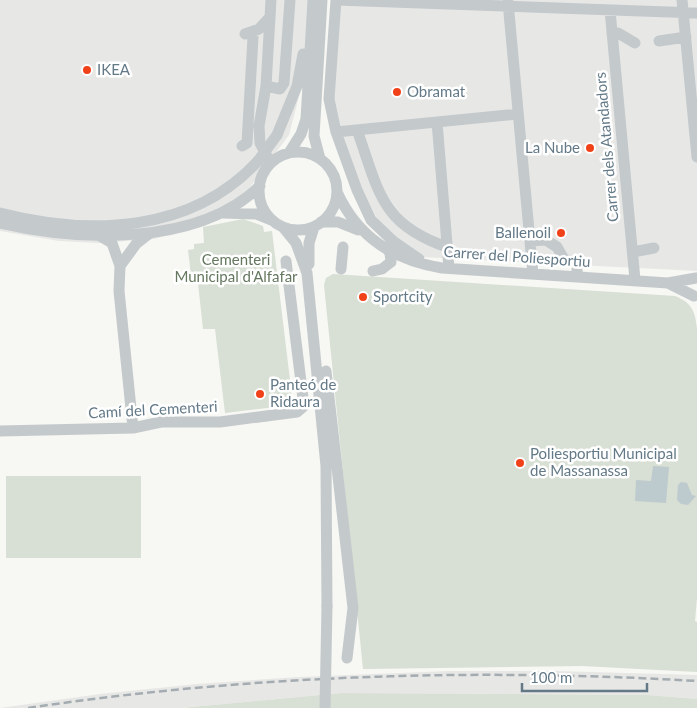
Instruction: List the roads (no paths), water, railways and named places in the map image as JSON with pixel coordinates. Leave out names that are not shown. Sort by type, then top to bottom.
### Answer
[{"type":"street","points":[[271,0],[266,86],[259,126],[260,143],[271,163]]},
{"type":"street","points":[[266,86],[280,89],[284,84],[290,0]]},
{"type":"street","points":[[0,213],[63,223],[96,225],[145,222],[181,214],[206,202],[232,186],[258,162],[278,135],[297,86],[302,62],[309,0]]},
{"type":"street","points":[[307,273],[296,243],[265,212],[260,199],[260,186],[263,174],[271,163],[289,153],[301,134],[306,119],[313,0]]},
{"type":"street","points":[[320,159],[314,135],[322,0]]},
{"type":"street","points":[[428,266],[393,241],[372,220],[357,190],[336,132],[329,99],[336,0],[508,4],[697,13]]},
{"type":"street","points":[[682,0],[697,157]]},
{"type":"street","points":[[508,4],[533,274]]},
{"type":"street","name":"Carrer dels Atandadors","points":[[610,10],[635,280]]},
{"type":"street","points":[[248,36],[260,29],[270,17]]},
{"type":"street","points":[[612,34],[618,33],[635,44]]},
{"type":"street","points":[[248,36],[259,36],[269,40]]},
{"type":"street","points":[[242,146],[247,143],[248,36]]},
{"type":"street","points":[[658,41],[686,37]]},
{"type":"street","points":[[336,132],[518,114]]},
{"type":"street","points":[[437,122],[449,268]]},
{"type":"street","points":[[357,130],[382,199],[399,224],[424,240],[447,248]]},
{"type":"street","points":[[289,153],[308,153],[320,159],[331,170],[337,192],[332,209],[318,224],[309,243],[307,273],[326,466],[327,606],[325,708]]},
{"type":"street","points":[[0,223],[42,232],[100,236],[150,233],[222,213],[244,201],[260,186]]},
{"type":"street","name":"Carrer del Poliesportiu","points":[[337,192],[347,213],[371,237]]},
{"type":"street","points":[[222,213],[256,214],[278,225],[296,230],[318,224]]},
{"type":"street","name":"Carrer del Poliesportiu","points":[[318,224],[348,224],[387,249],[418,264],[428,266],[668,283],[696,278]]},
{"type":"street","points":[[120,266],[136,244],[150,233]]},
{"type":"street","points":[[100,236],[112,243],[120,266],[120,300],[133,428]]},
{"type":"street","points":[[530,241],[546,240],[557,247],[564,259],[577,263],[577,277]]},
{"type":"street","points":[[342,269],[343,247]]},
{"type":"street","points":[[632,252],[654,248]]},
{"type":"street","points":[[373,271],[382,270],[391,262],[390,253],[387,249]]},
{"type":"street","name":"Camí del Cementeri","points":[[0,431],[133,428],[161,422],[220,422],[297,412],[304,406],[286,261]]},
{"type":"street","points":[[696,278],[692,287],[696,298]]},
{"type":"street","name":"Carrer del Poliesportiu","points":[[668,283],[696,298]]},
{"type":"street","points":[[326,371],[353,608],[347,658]]},
{"type":"railway","points":[[28,708],[194,688],[362,677],[530,675],[697,681]]},
{"type":"place","name":"IKEA","points":[[87,70]]},
{"type":"place","name":"Obramat","points":[[397,92]]},
{"type":"place","name":"La Nube","points":[[590,148]]},
{"type":"place","name":"Ballenoil","points":[[561,233]]},
{"type":"place","name":"Sportcity","points":[[363,297]]},
{"type":"place","name":"Panteó de Ridaura","points":[[260,394]]},
{"type":"place","name":"Poliesportiu Municipal de Massanassa","points":[[520,463]]},
{"type":"park label","name":"Cementeri Municipal d'Alfafar","points":[[236,268]]}]
